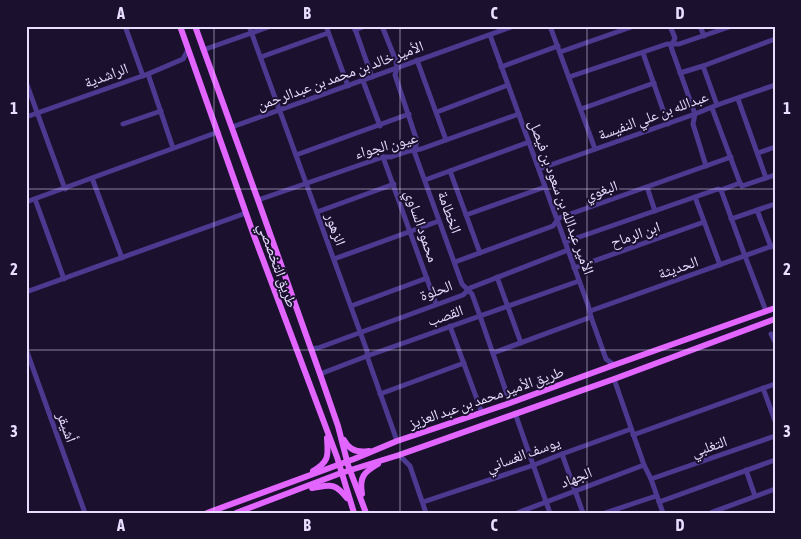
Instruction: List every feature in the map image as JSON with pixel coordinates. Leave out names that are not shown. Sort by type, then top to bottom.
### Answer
[{"type":"main road","name":"طريق التخصصي","points":[[180,26],[246,213],[333,447],[354,513]]},
{"type":"main road","name":"طريق التخصصي","points":[[195,26],[320,374],[338,426],[347,462],[365,510]]},
{"type":"main road","name":"طريق الأمير محمد بن عبد العزيز","points":[[207,513],[347,462],[397,441],[482,413],[614,364],[775,308]]},
{"type":"main road","name":"طريق الأمير محمد بن عبد العزيز","points":[[236,513],[341,473],[388,459],[614,379],[775,319]]},
{"type":"main road","points":[[338,426],[344,442],[354,451],[362,452],[377,449]]},
{"type":"main road","points":[[294,481],[314,471],[324,463],[328,453],[326,431]]},
{"type":"main road","points":[[333,447],[342,460],[345,459],[343,447]]},
{"type":"main road","points":[[377,449],[374,454],[363,460],[366,464],[379,461]]},
{"type":"main road","points":[[365,510],[360,484],[364,475],[371,468],[388,459]]},
{"type":"main road","points":[[298,490],[332,486],[341,490],[350,502]]},
{"type":"street","points":[[125,26],[161,111],[174,148]]},
{"type":"street","name":"الزهور","points":[[249,26],[351,306],[397,441]]},
{"type":"street","points":[[203,50],[270,26]]},
{"type":"street","points":[[326,26],[348,86]]},
{"type":"street","points":[[365,26],[355,28],[372,77]]},
{"type":"street","name":"الخطامة","points":[[382,26],[396,61],[395,75],[417,141],[414,151],[462,284],[472,294],[510,403]]},
{"type":"street","name":"الأمير خالد بن محمد بن عبدالرحمن","points":[[232,127],[514,26]]},
{"type":"street","points":[[550,26],[596,149]]},
{"type":"street","points":[[560,52],[634,26]]},
{"type":"street","points":[[670,26],[675,38],[671,48],[695,114],[693,124],[706,166]]},
{"type":"street","points":[[700,26],[704,36]]},
{"type":"street","points":[[569,78],[667,44],[679,44],[732,26]]},
{"type":"street","points":[[261,57],[328,32]]},
{"type":"street","name":"الأمير عبدالله بن سعود بن فيصل","points":[[490,35],[530,142],[606,359],[614,364]]},
{"type":"street","points":[[680,73],[775,39]]},
{"type":"street","points":[[501,67],[558,46]]},
{"type":"street","name":"الراشدية","points":[[26,117],[145,75],[183,59],[188,50]]},
{"type":"street","points":[[643,53],[668,124]]},
{"type":"street","points":[[417,60],[446,140]]},
{"type":"street","points":[[703,66],[714,107],[740,183],[742,186],[775,175]]},
{"type":"street","points":[[363,81],[380,126]]},
{"type":"street","points":[[26,82],[65,189]]},
{"type":"street","points":[[580,109],[654,83]]},
{"type":"street","points":[[437,112],[508,85]]},
{"type":"street","name":"عبدالله بن علي النفيسة","points":[[539,168],[775,85]]},
{"type":"street","points":[[738,99],[766,178]]},
{"type":"street","points":[[123,124],[161,111]]},
{"type":"street","points":[[296,156],[409,114]]},
{"type":"street","name":"عيون الجواء","points":[[258,200],[383,157],[391,157],[414,151],[519,114]]},
{"type":"street","points":[[26,202],[218,132]]},
{"type":"street","points":[[424,180],[530,142]]},
{"type":"street","points":[[758,152],[775,147]]},
{"type":"street","name":"محمود الساوي","points":[[383,157],[436,304]]},
{"type":"street","name":"البغوي","points":[[455,262],[552,226],[559,218],[731,157]]},
{"type":"street","points":[[450,171],[480,253]]},
{"type":"street","points":[[92,178],[122,258]]},
{"type":"street","points":[[565,242],[740,183]]},
{"type":"street","points":[[316,212],[394,184]]},
{"type":"street","points":[[466,215],[545,187]]},
{"type":"street","points":[[647,187],[655,211]]},
{"type":"street","points":[[719,190],[766,310]]},
{"type":"street","points":[[695,198],[720,265]]},
{"type":"street","points":[[35,199],[64,279]]},
{"type":"street","points":[[731,219],[775,204]]},
{"type":"street","points":[[757,210],[773,246]]},
{"type":"street","points":[[26,292],[246,213]]},
{"type":"street","points":[[334,259],[439,221]]},
{"type":"street","name":"ابن الرماح","points":[[574,268],[704,222]]},
{"type":"street","name":"الحديثة","points":[[493,353],[773,246]]},
{"type":"street","name":"الحلوة","points":[[311,349],[463,294],[470,288],[568,250]]},
{"type":"street","points":[[351,306],[427,278]]},
{"type":"street","points":[[497,278],[520,343]]},
{"type":"street","name":"القصب","points":[[320,374],[578,280]]},
{"type":"street","points":[[450,326],[482,413]]},
{"type":"street","points":[[771,334],[775,342]]},
{"type":"street","name":"أشيقر","points":[[27,352],[85,513]]},
{"type":"street","points":[[380,394],[464,364]]},
{"type":"street","points":[[614,379],[663,513]]},
{"type":"street","points":[[633,435],[775,384]]},
{"type":"street","points":[[763,388],[775,421]]},
{"type":"street","points":[[515,413],[550,513]]},
{"type":"street","name":"يوسف الغساني","points":[[423,502],[534,465],[631,429]]},
{"type":"street","name":"التغلبي","points":[[651,479],[775,436]]},
{"type":"street","points":[[562,454],[583,513]]},
{"type":"street","points":[[399,455],[410,466],[426,513]]},
{"type":"street","points":[[605,513],[657,499],[775,460]]},
{"type":"street","name":"الجهاد","points":[[517,513],[644,465]]},
{"type":"street","points":[[746,470],[755,496]]},
{"type":"street","points":[[710,513],[775,489]]}]
